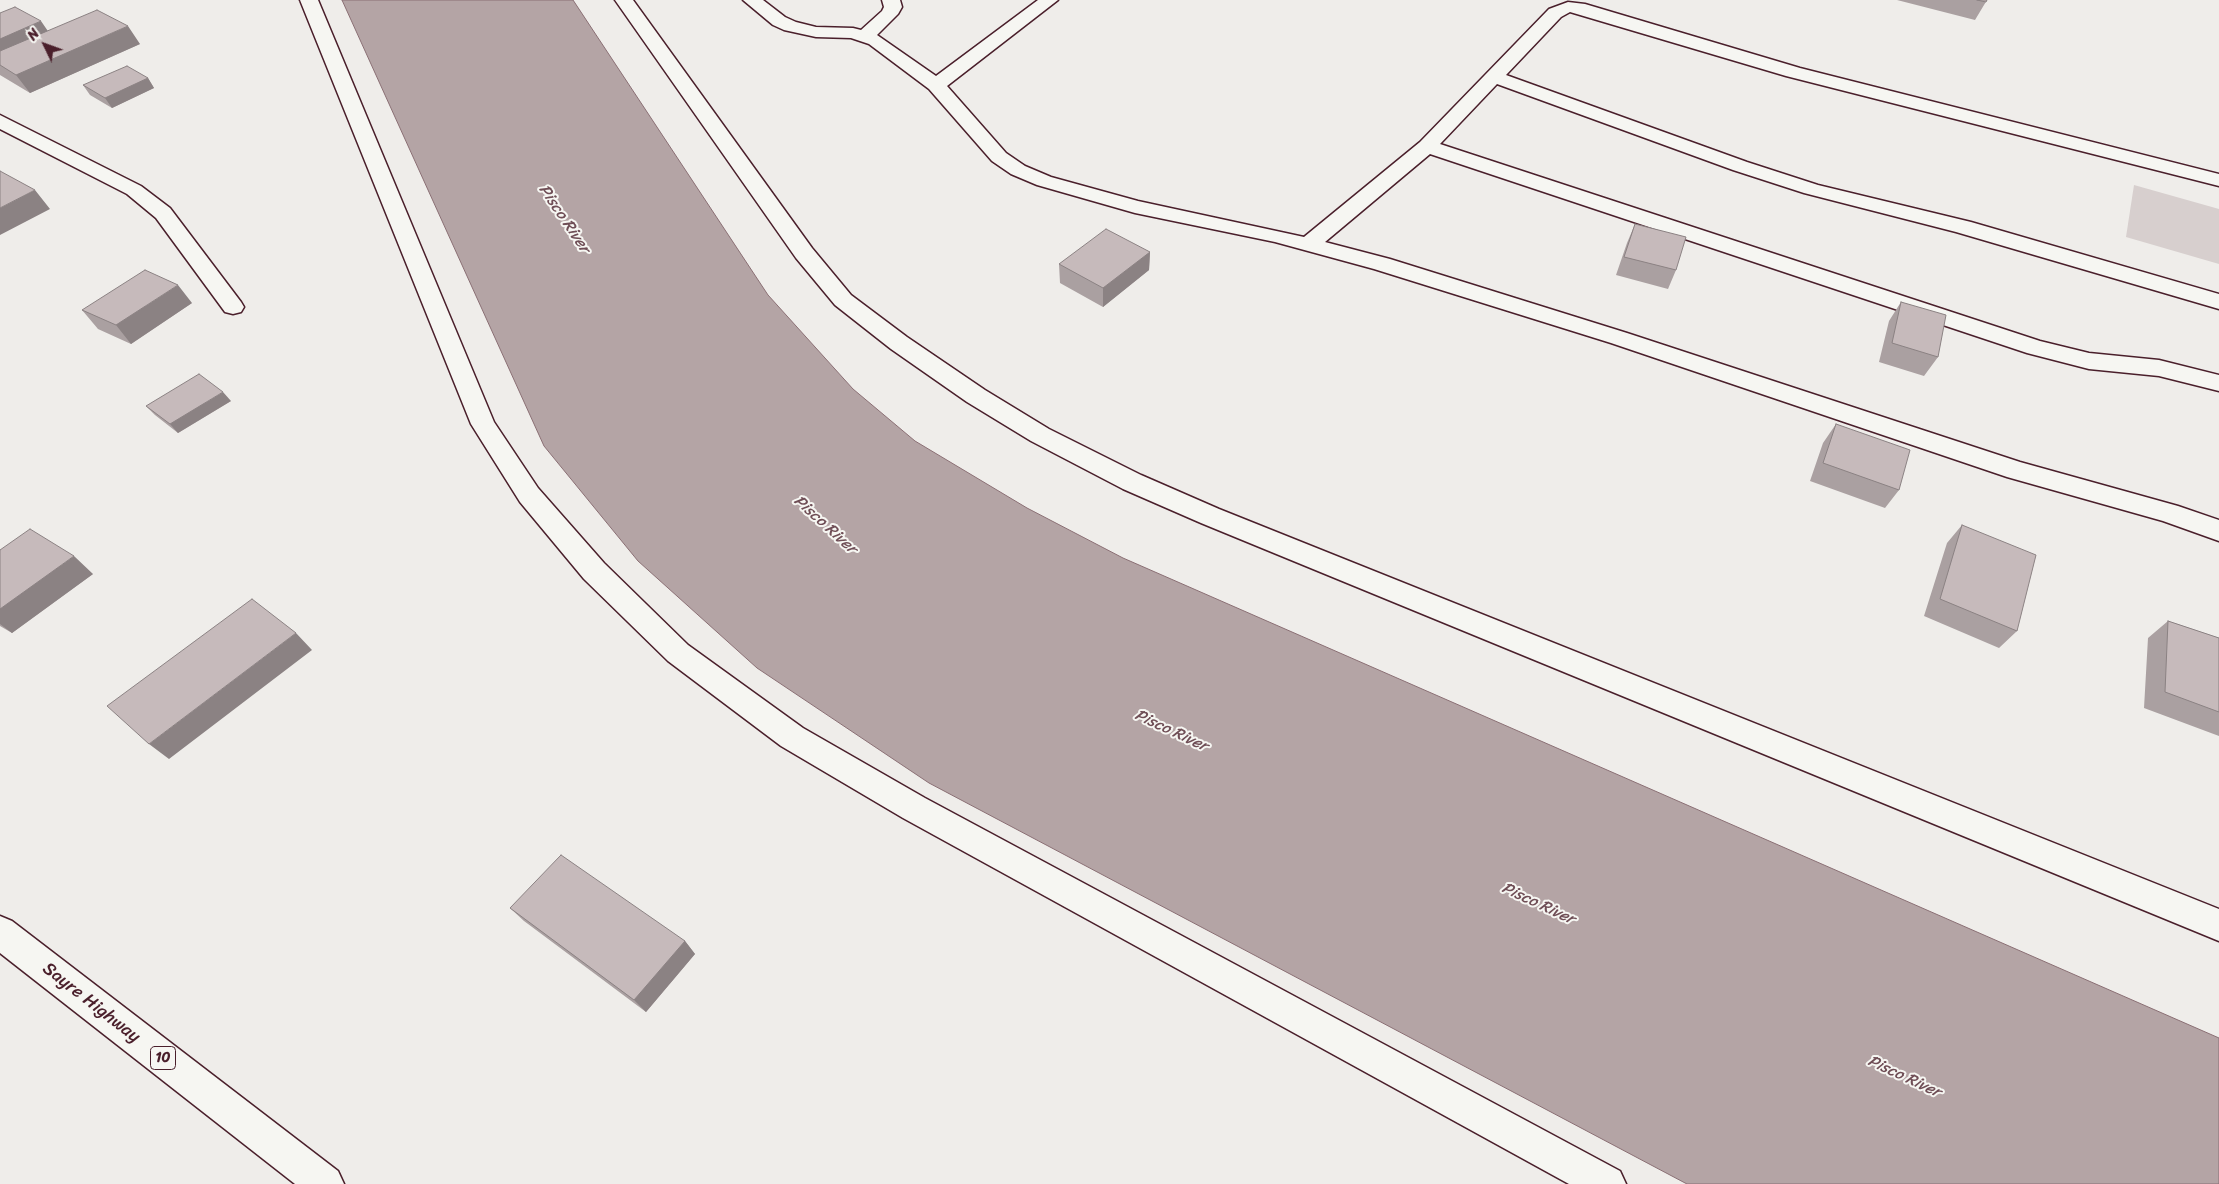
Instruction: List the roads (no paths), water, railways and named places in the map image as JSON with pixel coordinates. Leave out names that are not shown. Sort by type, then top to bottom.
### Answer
[{"type":"main road","points":[[310,0],[483,424],[529,495],[594,571],[678,653],[792,737],[914,808],[1607,1184]]},
{"type":"main road","points":[[624,0],[804,253],[843,300],[899,343],[976,396],[1040,435],[1132,482],[1210,516],[2219,925]]},
{"type":"main road","points":[[752,0],[779,21],[790,26],[802,30],[865,36],[882,45],[936,85],[999,157],[1018,170],[1044,182],[1135,207],[1309,244],[1488,296],[2007,467],[2170,514],[2219,531]]},
{"type":"main road","points":[[865,36],[889,14],[893,7],[892,0]]},
{"type":"main road","points":[[936,85],[1041,2]]},
{"type":"main road","points":[[1309,244],[1427,146],[1555,13],[1568,7],[1579,8],[1783,70],[2219,180]]},
{"type":"main road","points":[[1494,77],[1740,166],[1811,189],[1972,230],[2219,302]]},
{"type":"main road","points":[[0,121],[134,190],[162,213],[233,307]]},
{"type":"main road","points":[[1427,146],[2065,356],[2089,361],[2159,368],[2219,383]]},
{"type":"main road","name":"Sayre Highway","points":[[0,932],[325,1184]]},
{"type":"water","name":"Pisco River","points":[[342,0],[573,0],[768,295],[853,389],[915,441],[1027,508],[1123,558],[2219,1038],[2219,1184],[1687,1184],[929,783],[757,668],[638,561],[544,446]]}]
